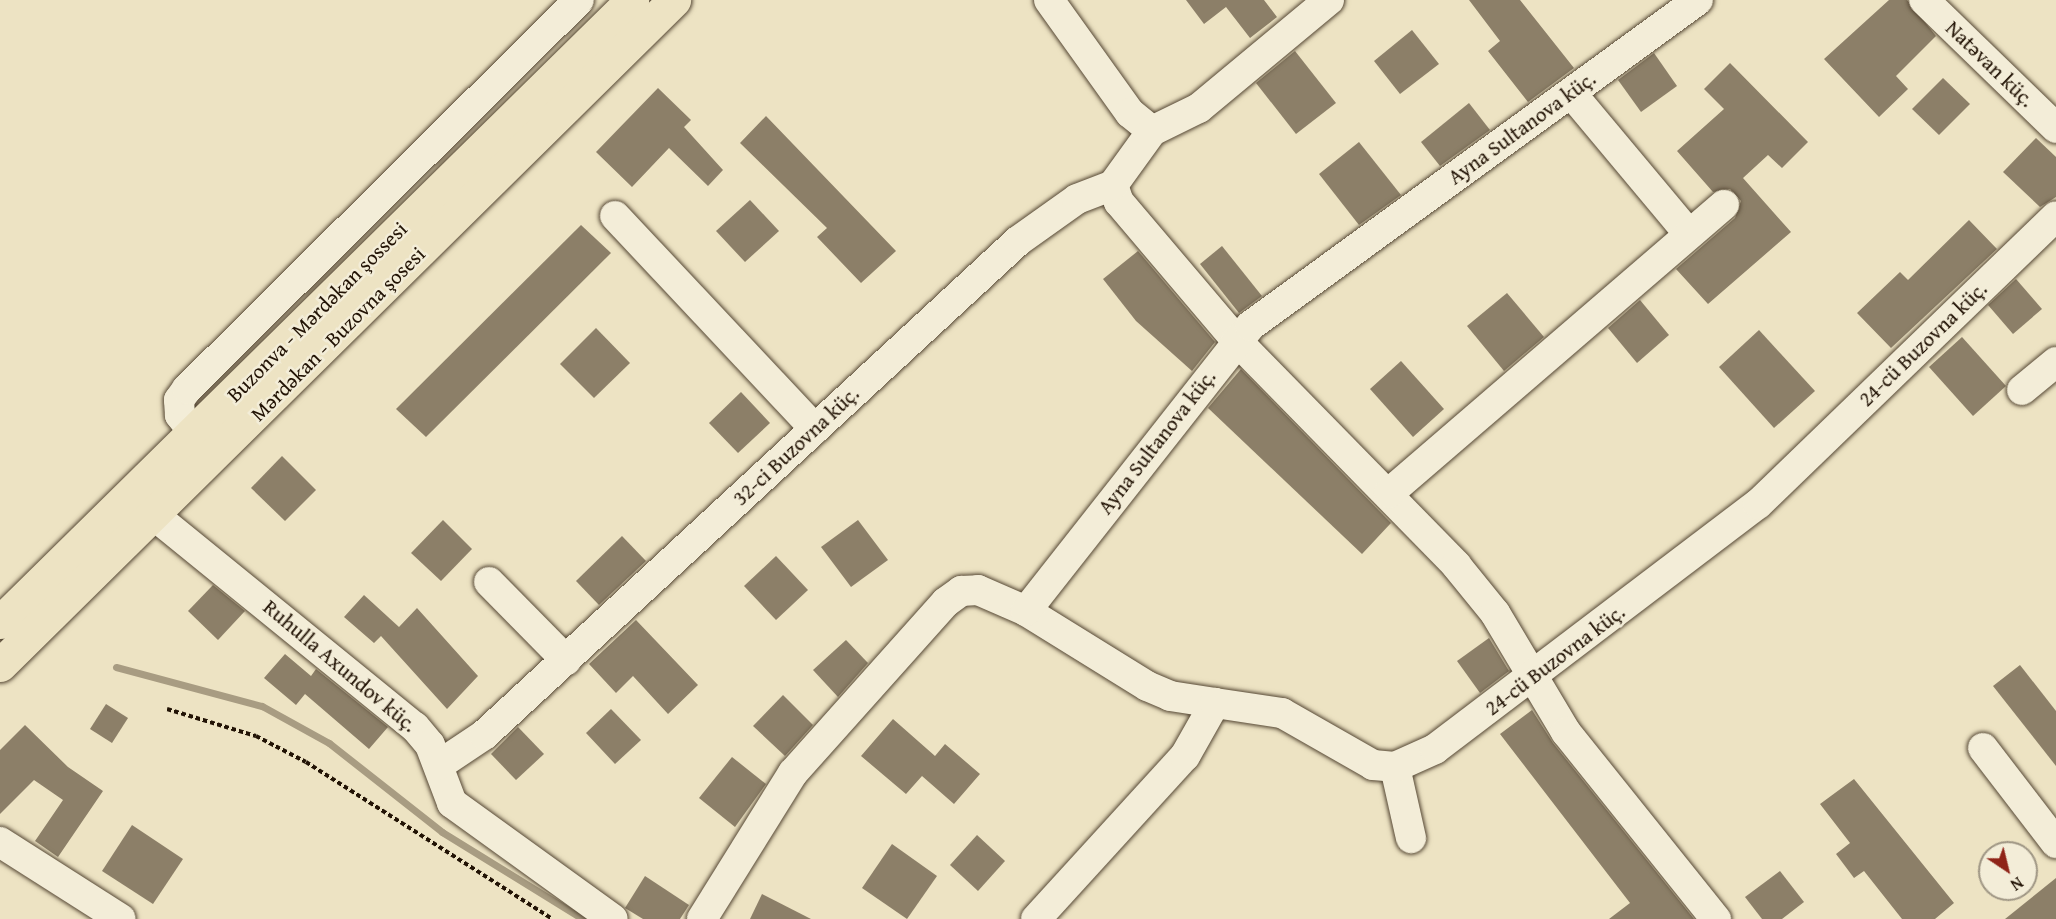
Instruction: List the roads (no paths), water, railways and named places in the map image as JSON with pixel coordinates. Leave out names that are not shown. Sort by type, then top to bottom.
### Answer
[{"type":"main road","name":"Buzonva - Mərdəkan şossesi","points":[[0,622],[632,0]]},
{"type":"main road","name":"Mərdəkan - Buzovna şosesi","points":[[0,665],[155,516],[674,0]]},
{"type":"street","points":[[194,433],[180,415],[179,400],[579,0]]},
{"type":"street","points":[[1049,0],[1130,113],[1152,131]]},
{"type":"street","points":[[1329,0],[1198,108],[1152,131],[1113,185],[1119,202],[1236,340],[1389,493],[1495,614],[1532,679],[1566,732],[1716,919]]},
{"type":"street","name":"Ayna Sultanova küç.","points":[[1026,611],[1236,340],[1273,307],[1698,0]]},
{"type":"street","name":"Natəvan küç.","points":[[1924,0],[2056,128]]},
{"type":"street","points":[[1571,93],[1689,234]]},
{"type":"street","points":[[461,118],[488,143]]},
{"type":"street","name":"32-ci Buzovna küç.","points":[[439,765],[484,735],[1018,241],[1077,199],[1113,185]]},
{"type":"street","points":[[1389,493],[1724,205]]},
{"type":"street","points":[[615,216],[815,429]]},
{"type":"street","name":"24-cü Buzovna küç.","points":[[1395,767],[1436,749],[1532,679],[1758,504],[2056,216]]},
{"type":"street","points":[[279,298],[305,324]]},
{"type":"street","points":[[2022,390],[2056,362]]},
{"type":"street","name":"Ruhulla Axundov küç.","points":[[155,516],[415,727],[439,765],[452,803],[613,919]]},
{"type":"street","points":[[489,582],[566,660]]},
{"type":"street","points":[[702,919],[793,773],[946,602],[961,591],[978,590],[1026,611],[1147,686],[1179,699],[1282,713],[1354,757],[1395,767],[1411,838]]},
{"type":"street","points":[[1036,919],[1185,756],[1215,703]]},
{"type":"street","points":[[1983,748],[2056,843]]},
{"type":"street","points":[[0,842],[121,919]]},
{"type":"waterway","points":[[116,667],[262,706],[329,743],[442,832],[583,919]]}]
